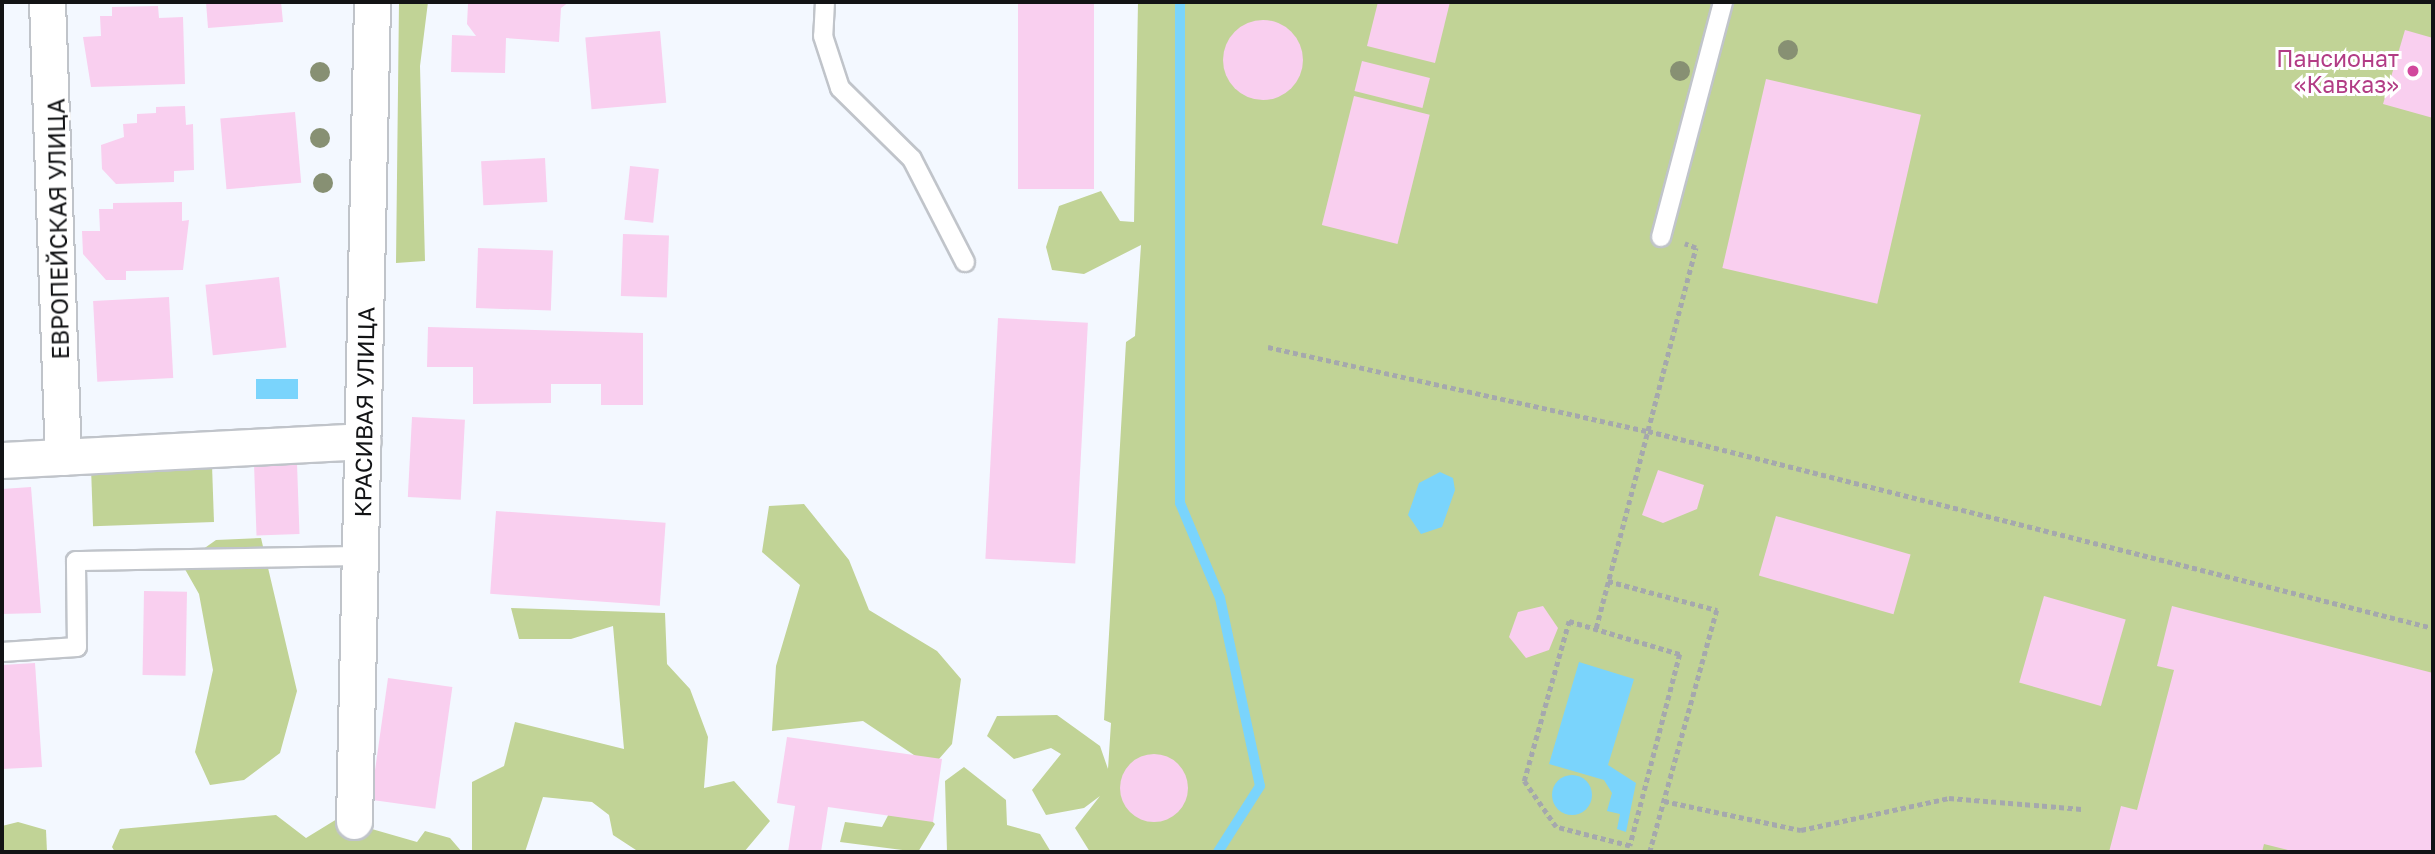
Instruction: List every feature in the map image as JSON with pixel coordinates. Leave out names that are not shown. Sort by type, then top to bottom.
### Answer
[{"type":"street","name":"ЕВРОПЕЙСКАЯ УЛИЦА","points":[[47,2],[63,457]]},
{"type":"street","name":"КРАСИВАЯ УЛИЦА","points":[[354,821],[372,2]]},
{"type":"street","points":[[2,460],[363,441]]},
{"type":"lane","points":[[825,2],[823,36],[839,88],[912,159],[965,262]]},
{"type":"lane","points":[[1661,237],[1723,2]]},
{"type":"lane","points":[[2,652],[77,646],[76,561],[361,556]]},
{"type":"path","points":[[1596,628],[1696,248],[1661,237]]},
{"type":"path","points":[[1268,347],[1648,431],[2433,628]]},
{"type":"path","points":[[1608,581],[1717,610],[1650,852]]},
{"type":"path","points":[[1569,621],[1596,628],[1680,654],[1630,846],[1556,827],[1524,781],[1569,621]]},
{"type":"path","points":[[1664,801],[1801,830],[1949,798],[2082,809]]},
{"type":"green space","points":[[399,2],[428,2],[420,66],[425,261],[396,263]]},
{"type":"green space","points":[[1138,2],[2433,2],[2433,852],[1090,852],[1075,828],[1100,796],[1084,808],[1046,815],[1032,790],[1061,754],[1051,748],[1014,759],[987,736],[997,716],[1057,715],[1100,746],[1108,769],[1111,723],[1104,720],[1126,342],[1135,336],[1141,245],[1084,274],[1052,270],[1046,247],[1059,206],[1101,191],[1120,221],[1134,222]]},
{"type":"green space","points":[[212,465],[214,522],[93,526],[91,469]]},
{"type":"green space","points":[[804,504],[849,560],[869,610],[937,651],[961,679],[952,744],[932,767],[863,721],[772,731],[776,666],[800,585],[762,552],[769,506]]},
{"type":"green space","points":[[261,538],[297,691],[280,753],[244,780],[210,785],[195,752],[213,670],[199,594],[182,564],[216,540]]},
{"type":"green space","points":[[511,608],[665,613],[667,664],[690,689],[708,737],[704,788],[734,781],[770,821],[744,852],[639,852],[613,835],[609,815],[592,802],[543,797],[525,852],[472,852],[472,782],[504,766],[515,722],[624,749],[613,626],[571,639],[519,639]]},
{"type":"green space","points":[[964,767],[1006,800],[1007,825],[1040,834],[1051,852],[947,852],[945,781]]},
{"type":"green space","points":[[895,802],[915,805],[935,824],[918,852],[840,842],[845,822],[882,827]]},
{"type":"green space","points":[[276,815],[306,838],[337,819],[417,842],[425,831],[450,838],[462,852],[115,852],[112,847],[120,829]]},
{"type":"green space","points":[[18,822],[46,830],[47,852],[2,852],[2,826]]},
{"type":"water","points":[[256,379],[298,379],[298,399],[256,399]]},
{"type":"water","points":[[1440,472],[1453,478],[1455,490],[1442,527],[1421,534],[1408,515],[1419,483]]},
{"type":"water","points":[[1579,662],[1634,679],[1608,765],[1636,783],[1626,832],[1617,829],[1620,814],[1607,811],[1612,793],[1604,780],[1549,764]]},
{"type":"water","points":[[1572,775],[1586,781],[1592,795],[1586,809],[1572,815],[1558,809],[1552,795],[1558,781]]},
{"type":"building","points":[[206,2],[281,2],[283,22],[208,28]]},
{"type":"building","points":[[569,2],[561,8],[559,42],[506,38],[505,73],[451,72],[452,35],[476,36],[467,24],[468,4]]},
{"type":"building","points":[[1018,2],[1094,2],[1094,189],[1018,189]]},
{"type":"building","points":[[1378,2],[1450,2],[1435,63],[1367,46]]},
{"type":"building","points":[[158,6],[159,18],[183,17],[185,84],[91,87],[83,37],[101,36],[100,16],[112,16],[112,7]]},
{"type":"building","points":[[1263,20],[1278,23],[1291,32],[1300,45],[1303,60],[1300,75],[1291,88],[1278,97],[1263,100],[1248,97],[1235,88],[1226,75],[1223,60],[1226,45],[1235,32],[1248,23]]},
{"type":"building","name":"Пансионат «Кавказ»","points":[[2405,30],[2433,38],[2433,118],[2383,104]]},
{"type":"building","points":[[660,31],[666,103],[592,109],[585,38]]},
{"type":"building","points":[[1362,61],[1430,78],[1422,108],[1355,91]]},
{"type":"building","points":[[1766,79],[1921,115],[1877,304],[1722,268]]},
{"type":"building","points":[[1354,96],[1430,115],[1398,244],[1322,225]]},
{"type":"building","points":[[185,106],[186,125],[193,124],[194,170],[174,171],[174,182],[116,184],[102,169],[101,145],[124,137],[123,124],[137,123],[137,114],[156,113],[156,107]]},
{"type":"building","points":[[295,112],[301,183],[226,189],[220,119]]},
{"type":"building","points":[[545,158],[547,202],[483,205],[481,161]]},
{"type":"building","points":[[630,166],[659,169],[653,223],[624,220]]},
{"type":"building","points":[[182,202],[182,221],[189,220],[183,270],[126,271],[126,280],[106,280],[83,254],[82,231],[100,231],[99,209],[113,209],[113,203]]},
{"type":"building","points":[[623,234],[669,236],[667,298],[621,296]]},
{"type":"building","points":[[478,248],[553,251],[551,311],[476,308]]},
{"type":"building","points":[[279,277],[286,348],[213,355],[205,285]]},
{"type":"building","points":[[169,297],[173,378],[97,382],[93,301]]},
{"type":"building","points":[[998,318],[1088,323],[1075,563],[985,559]]},
{"type":"building","points":[[428,327],[643,333],[643,405],[601,405],[601,384],[551,384],[551,403],[473,404],[473,367],[427,367]]},
{"type":"building","points":[[412,417],[465,420],[461,500],[408,497]]},
{"type":"building","points":[[297,463],[299,534],[257,535],[254,465]]},
{"type":"building","points":[[1658,470],[1704,485],[1697,509],[1663,523],[1642,515]]},
{"type":"building","points":[[31,487],[41,613],[2,614],[2,489]]},
{"type":"building","points":[[496,511],[666,523],[660,606],[490,594]]},
{"type":"building","points":[[1776,516],[1911,555],[1893,614],[1759,576]]},
{"type":"building","points":[[144,591],[187,592],[186,676],[143,675]]},
{"type":"building","points":[[2044,596],[2126,619],[2101,706],[2019,683]]},
{"type":"building","points":[[1543,606],[1558,628],[1549,650],[1526,658],[1509,637],[1518,612]]},
{"type":"building","points":[[2172,606],[2433,673],[2433,852],[2296,852],[2264,844],[2262,852],[2109,852],[2121,806],[2137,810],[2174,670],[2157,666]]},
{"type":"building","points":[[35,663],[42,767],[2,769],[2,665]]},
{"type":"building","points":[[388,678],[452,687],[435,809],[371,800]]},
{"type":"building","points":[[787,737],[942,759],[933,822],[828,807],[821,852],[788,852],[795,806],[777,803]]},
{"type":"building","points":[[1154,754],[1167,757],[1178,764],[1185,775],[1188,788],[1185,801],[1178,812],[1167,819],[1154,822],[1141,819],[1130,812],[1123,801],[1120,788],[1123,775],[1130,764],[1141,757]]},
{"type":"waterway","points":[[1180,2],[1180,503],[1220,598],[1260,786],[1218,852]]},
{"type":"place","name":"Пансионат «Кавказ»","points":[[2413,71]]}]
